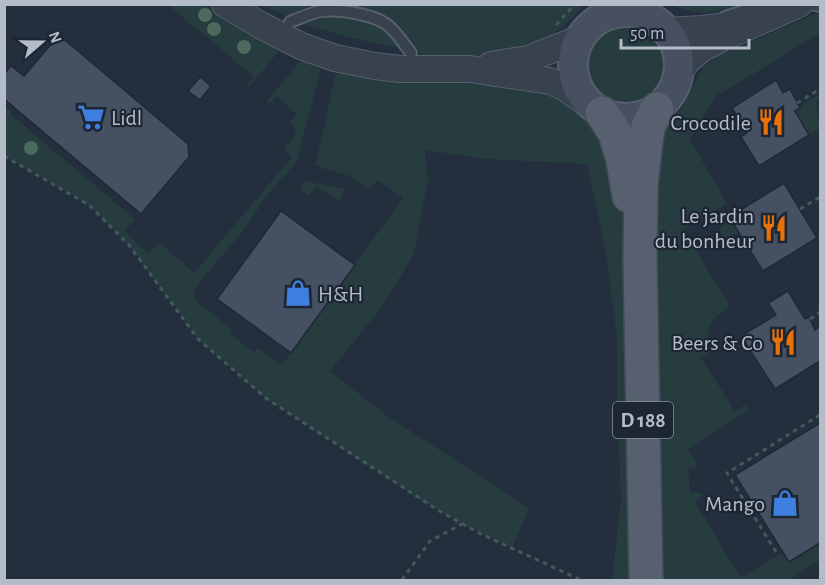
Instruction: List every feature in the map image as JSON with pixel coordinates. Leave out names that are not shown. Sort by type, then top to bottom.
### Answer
[{"type":"main road","points":[[632,12],[655,19],[675,43],[679,57],[679,72],[668,99],[645,116],[630,119],[616,118],[596,109],[581,94],[575,81],[572,66],[574,52],[597,17],[632,12]]},
{"type":"main road","name":"D 188","points":[[596,109],[615,133],[623,160],[640,259]]},
{"type":"main road","name":"D 188","points":[[646,580],[640,259],[641,188],[648,126],[657,109]]},
{"type":"street","points":[[225,4],[301,46],[335,58],[400,69],[470,69],[550,81],[564,87],[596,109]]},
{"type":"street","points":[[655,19],[702,29],[799,4]]},
{"type":"street","points":[[679,72],[687,61],[701,49],[764,12]]},
{"type":"street","points":[[470,69],[528,59],[552,51],[597,17]]},
{"type":"lane","points":[[810,4],[820,6]]},
{"type":"lane","points":[[290,22],[327,11],[368,16],[388,25],[411,53]]},
{"type":"path","points":[[797,103],[820,89]]},
{"type":"path","points":[[4,156],[89,205],[129,245],[198,339],[267,399],[414,496],[462,524],[581,580]]},
{"type":"path","points":[[800,209],[820,197]]},
{"type":"path","points":[[810,319],[820,312]]},
{"type":"path","points":[[776,552],[728,473],[820,416]]},
{"type":"path","points":[[402,580],[430,541],[462,524]]},
{"type":"green space","points":[[168,5],[204,5],[279,48],[278,52],[249,87],[247,86],[254,77]]},
{"type":"green space","points":[[260,5],[317,5],[309,6],[287,16]]},
{"type":"green space","points":[[337,5],[583,5],[575,16],[543,40],[526,44],[515,51],[503,54],[447,61],[425,56],[389,18],[364,8]]},
{"type":"green space","points":[[670,5],[744,5],[725,11],[698,12]]},
{"type":"green space","points":[[817,13],[820,14],[820,33],[716,95],[690,140],[727,203],[683,230],[730,306],[710,324],[708,336],[712,351],[701,358],[735,411],[745,405],[748,410],[688,449],[696,462],[696,467],[688,468],[690,492],[702,493],[703,496],[695,502],[741,578],[783,552],[790,562],[820,543],[820,560],[788,580],[656,580],[654,450],[660,349],[651,185],[659,132],[680,110],[704,66],[718,56]]},
{"type":"green space","points":[[334,17],[353,19],[377,27],[398,47],[303,24],[311,20]]},
{"type":"green space","points":[[616,25],[632,25],[646,31],[657,42],[663,56],[663,72],[657,86],[646,97],[632,103],[616,103],[602,97],[591,86],[585,72],[585,56],[591,42],[602,31]]},
{"type":"green space","points":[[305,59],[319,65],[320,71],[297,161],[265,198],[247,226],[198,284],[194,293],[197,302],[233,330],[230,334],[254,352],[258,348],[282,365],[403,198],[378,180],[370,190],[350,176],[321,168],[315,164],[334,78],[343,69],[389,76],[496,85],[555,96],[601,133],[627,232],[637,580],[612,580],[621,499],[617,338],[607,258],[587,164],[487,159],[425,150],[428,179],[414,254],[378,312],[330,371],[386,415],[529,508],[512,548],[462,524],[414,496],[267,399],[198,339],[129,245],[89,205],[5,156],[4,104],[11,111],[10,114],[135,219],[125,231],[147,253],[160,243],[194,273],[292,157],[284,149],[294,136],[296,129],[290,123],[297,114],[277,96],[269,104],[266,102]]},
{"type":"green space","points":[[820,94],[820,101],[816,102],[820,128],[809,135],[795,111]]},
{"type":"green space","points":[[307,181],[345,189],[339,201],[316,186],[309,196],[301,189],[302,184]]},
{"type":"green space","points":[[729,217],[739,232],[725,241],[719,231]]},
{"type":"building","points":[[59,35],[188,144],[189,157],[141,214],[4,99],[4,74],[11,66],[24,76]]},
{"type":"building","points":[[200,77],[211,86],[200,100],[188,91]]},
{"type":"building","points":[[776,80],[783,93],[790,89],[800,108],[795,111],[809,135],[759,166],[741,137],[747,133],[732,108]]},
{"type":"building","points":[[784,183],[817,238],[763,271],[729,217]]},
{"type":"building","points":[[281,211],[355,265],[291,353],[217,299]]},
{"type":"building","points":[[788,291],[805,319],[809,317],[815,330],[820,326],[820,361],[775,389],[741,336],[776,315],[768,303]]},
{"type":"building","points":[[820,423],[820,543],[789,562],[735,475]]},
{"type":"place","name":"Lidl","points":[[91,117]]},
{"type":"place","name":"Crocodile","points":[[771,122]]},
{"type":"place","name":"Le jardin du bonheur","points":[[774,228]]},
{"type":"place","name":"H&H","points":[[298,293]]},
{"type":"place","name":"Beers & Co","points":[[783,342]]},
{"type":"place","name":"Mango","points":[[785,503]]}]
